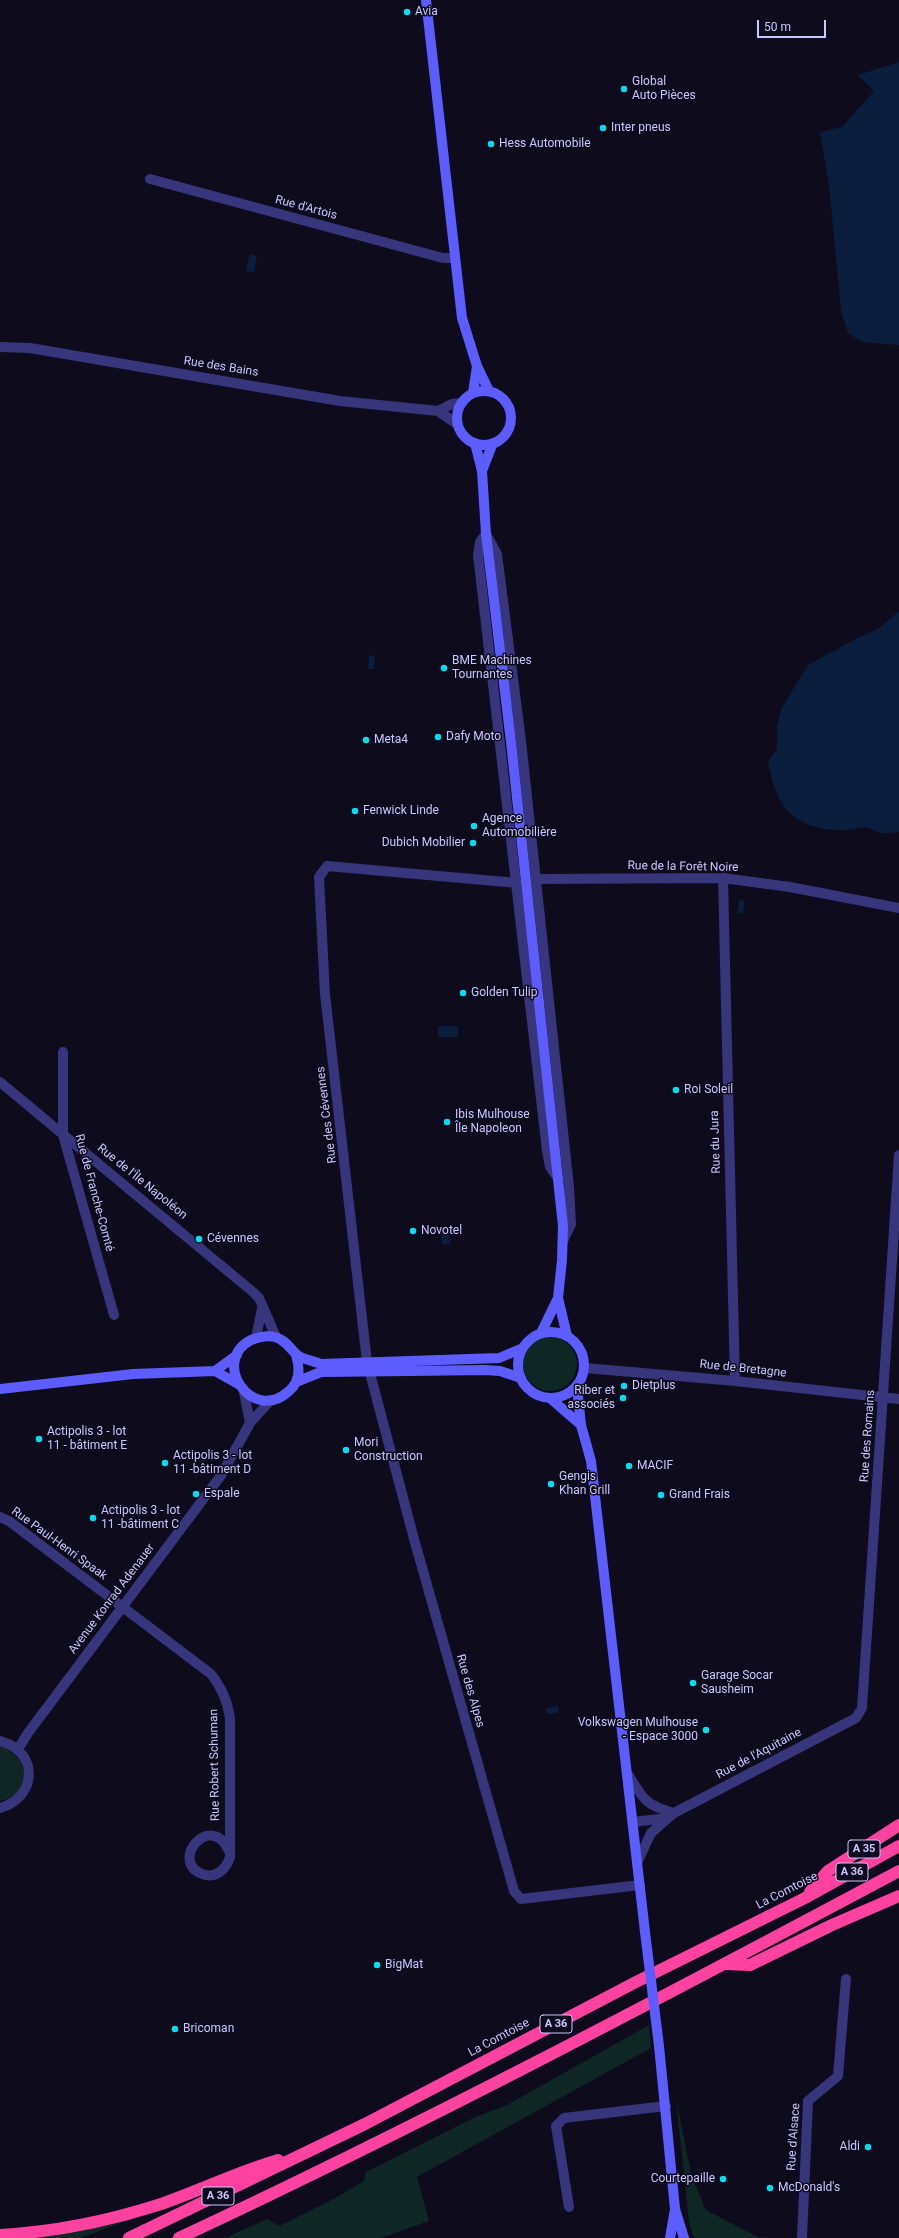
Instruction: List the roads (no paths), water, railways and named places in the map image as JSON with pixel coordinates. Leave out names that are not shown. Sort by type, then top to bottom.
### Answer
[{"type":"highway","name":"A 35","points":[[805,1898],[828,1871],[899,1825]]},
{"type":"highway","name":"La Comtoise","points":[[129,2238],[203,2204],[365,2124],[634,1983],[805,1898],[899,1846]]},
{"type":"highway","name":"A 36","points":[[179,2238],[374,2145],[725,1964],[899,1871]]},
{"type":"highway","points":[[725,1964],[750,1965],[832,1925],[899,1896]]},
{"type":"highway","points":[[0,2235],[66,2227],[152,2206],[245,2169],[306,2152]]},
{"type":"main road","points":[[426,0],[462,318],[477,366],[489,391]]},
{"type":"main road","points":[[473,393],[477,366]]},
{"type":"main road","points":[[489,391],[502,398],[509,408],[511,418],[505,434],[493,443],[485,445],[475,443],[465,438],[457,424],[457,414],[460,404],[473,393],[489,391]]},
{"type":"main road","points":[[475,443],[482,471],[486,534],[512,750],[558,1178],[563,1241],[558,1298],[567,1336]]},
{"type":"main road","points":[[482,471],[493,443]]},
{"type":"main road","points":[[541,1333],[558,1298]]},
{"type":"main road","points":[[577,1386],[560,1397],[550,1398],[533,1393],[521,1378],[518,1363],[523,1348],[531,1339],[541,1333],[550,1332],[567,1336],[581,1349],[585,1368],[577,1386],[581,1425],[591,1461],[666,2106],[675,2209],[684,2238]]},
{"type":"main road","points":[[0,1389],[133,1374],[215,1371],[237,1355],[245,1344],[256,1338],[276,1337],[291,1347],[296,1355],[299,1373],[296,1382],[290,1391],[281,1397],[271,1400],[252,1397],[215,1371]]},
{"type":"main road","points":[[296,1382],[321,1372],[369,1367],[499,1358],[523,1348]]},
{"type":"main road","points":[[237,1355],[235,1369],[241,1388]]},
{"type":"main road","points":[[296,1355],[321,1364],[500,1371],[521,1378]]},
{"type":"main road","points":[[550,1398],[581,1425]]},
{"type":"main road","points":[[670,2238],[675,2209]]},
{"type":"street","name":"Rue d'Artois","points":[[150,179],[443,258],[455,258]]},
{"type":"street","name":"Rue des Bains","points":[[0,347],[30,348],[340,401],[438,411],[457,424]]},
{"type":"street","name":"Rue des Bains","points":[[438,411],[452,404],[460,404]]},
{"type":"street","points":[[558,1178],[550,1168],[546,1151],[517,883],[478,555],[480,542],[486,534],[497,554],[536,879],[569,1187],[571,1224],[563,1241]]},
{"type":"street","name":"Rue des Cévennes","points":[[369,1367],[325,994],[320,877],[327,866],[517,883]]},
{"type":"street","name":"Rue de la Forêt Noire","points":[[536,879],[723,878],[790,887],[899,908]]},
{"type":"street","name":"Rue du Jura","points":[[723,878],[735,1381]]},
{"type":"street","name":"Rue de Franche-Comté","points":[[63,1052],[64,1135],[114,1315]]},
{"type":"street","name":"Rue de l'Île Napoléon","points":[[0,1082],[235,1275],[259,1298],[262,1308],[276,1337]]},
{"type":"street","name":"Rue des Romains","points":[[856,1718],[862,1708],[864,1688],[899,1155]]},
{"type":"street","points":[[256,1338],[262,1308]]},
{"type":"street","name":"Rue des Alpes","points":[[369,1367],[414,1539],[514,1891],[521,1899],[640,1885]]},
{"type":"street","name":"Rue de Bretagne","points":[[585,1368],[735,1381],[899,1399]]},
{"type":"street","points":[[241,1388],[250,1423]]},
{"type":"street","name":"Avenue Konrad Adenauer","points":[[18,1750],[222,1474],[242,1442],[250,1423],[271,1400]]},
{"type":"street","name":"Rue Paul-Henri Spaak","points":[[0,1517],[9,1521],[123,1606]]},
{"type":"street","name":"Rue Robert Schuman","points":[[123,1606],[211,1674],[220,1686],[226,1699],[230,1719],[229,1851],[228,1864],[219,1873],[206,1876],[195,1869],[190,1857],[193,1845],[203,1837],[216,1837],[226,1845],[229,1851]]},
{"type":"street","name":"Rue de l'Aquitaine","points":[[637,1863],[647,1840],[671,1816],[856,1718]]},
{"type":"street","points":[[0,1741],[9,1744],[18,1750],[25,1758],[29,1768],[29,1779],[26,1789],[20,1798],[10,1805],[0,1808]]},
{"type":"street","points":[[627,1773],[647,1802],[654,1808],[671,1816]]},
{"type":"street","name":"Rue de l'Aquitaine","points":[[633,1822],[671,1816]]},
{"type":"street","points":[[216,1837],[229,1819]]},
{"type":"street","name":"Rue d'Alsace","points":[[802,2238],[808,2101],[838,2076],[846,1979]]},
{"type":"street","points":[[569,2206],[556,2126],[564,2118],[666,2106]]},
{"type":"water","points":[[899,62],[899,345],[862,342],[848,333],[841,311],[829,185],[820,132],[842,127],[874,91],[858,75]]},
{"type":"water","points":[[250,254],[257,256],[254,273],[246,271]]},
{"type":"water","points":[[899,611],[899,832],[881,833],[866,827],[845,830],[828,829],[813,826],[801,821],[790,813],[782,803],[771,777],[768,761],[777,749],[777,726],[781,709],[808,665],[859,637],[878,629]]},
{"type":"water","points":[[369,655],[375,656],[374,669],[368,669]]},
{"type":"water","points":[[739,900],[745,901],[743,913],[738,913]]},
{"type":"water","points":[[438,1026],[458,1026],[458,1037],[438,1037]]},
{"type":"water","points":[[448,1229],[450,1244],[442,1245],[441,1230]]},
{"type":"water","points":[[558,1706],[559,1713],[547,1714],[546,1708]]},
{"type":"place","name":"Avia","points":[[407,12]]},
{"type":"place","name":"Global Auto Pièces","points":[[624,89]]},
{"type":"place","name":"Inter pneus","points":[[603,128]]},
{"type":"place","name":"Hess Automobile","points":[[491,144]]},
{"type":"place","name":"BME Machines Tournantes","points":[[444,668]]},
{"type":"place","name":"Dafy Moto","points":[[438,737]]},
{"type":"place","name":"Meta4","points":[[366,740]]},
{"type":"place","name":"Fenwick Linde","points":[[355,811]]},
{"type":"place","name":"Agence Automobilière","points":[[474,826]]},
{"type":"place","name":"Dubich Mobilier","points":[[473,843]]},
{"type":"place","name":"Golden Tulip","points":[[463,993]]},
{"type":"place","name":"Roi Soleil","points":[[676,1090]]},
{"type":"place","name":"Ibis Mulhouse Île Napoleon","points":[[447,1122]]},
{"type":"place","name":"Novotel","points":[[413,1231]]},
{"type":"place","name":"Cévennes","points":[[199,1239]]},
{"type":"place","name":"Dietplus","points":[[624,1386]]},
{"type":"place","name":"Riber et associés","points":[[623,1398]]},
{"type":"place","name":"Actipolis 3 - lot 11 - bâtiment E","points":[[39,1439]]},
{"type":"place","name":"Mori Construction","points":[[346,1450]]},
{"type":"place","name":"Actipolis 3 - lot 11 -bâtiment D","points":[[165,1463]]},
{"type":"place","name":"MACIF","points":[[629,1466]]},
{"type":"place","name":"Gengis Khan Grill","points":[[551,1484]]},
{"type":"place","name":"Espale","points":[[196,1494]]},
{"type":"place","name":"Grand Frais","points":[[661,1495]]},
{"type":"place","name":"Actipolis 3 - lot 11 -bâtiment C","points":[[93,1518]]},
{"type":"place","name":"Garage Socar Sausheim","points":[[693,1683]]},
{"type":"place","name":"Volkswagen Mulhouse - Espace 3000","points":[[706,1730]]},
{"type":"place","name":"BigMat","points":[[377,1965]]},
{"type":"place","name":"Bricoman","points":[[175,2029]]},
{"type":"place","name":"Aldi","points":[[868,2147]]},
{"type":"place","name":"Courtepaille","points":[[723,2179]]},
{"type":"place","name":"McDonald's","points":[[770,2188]]}]
